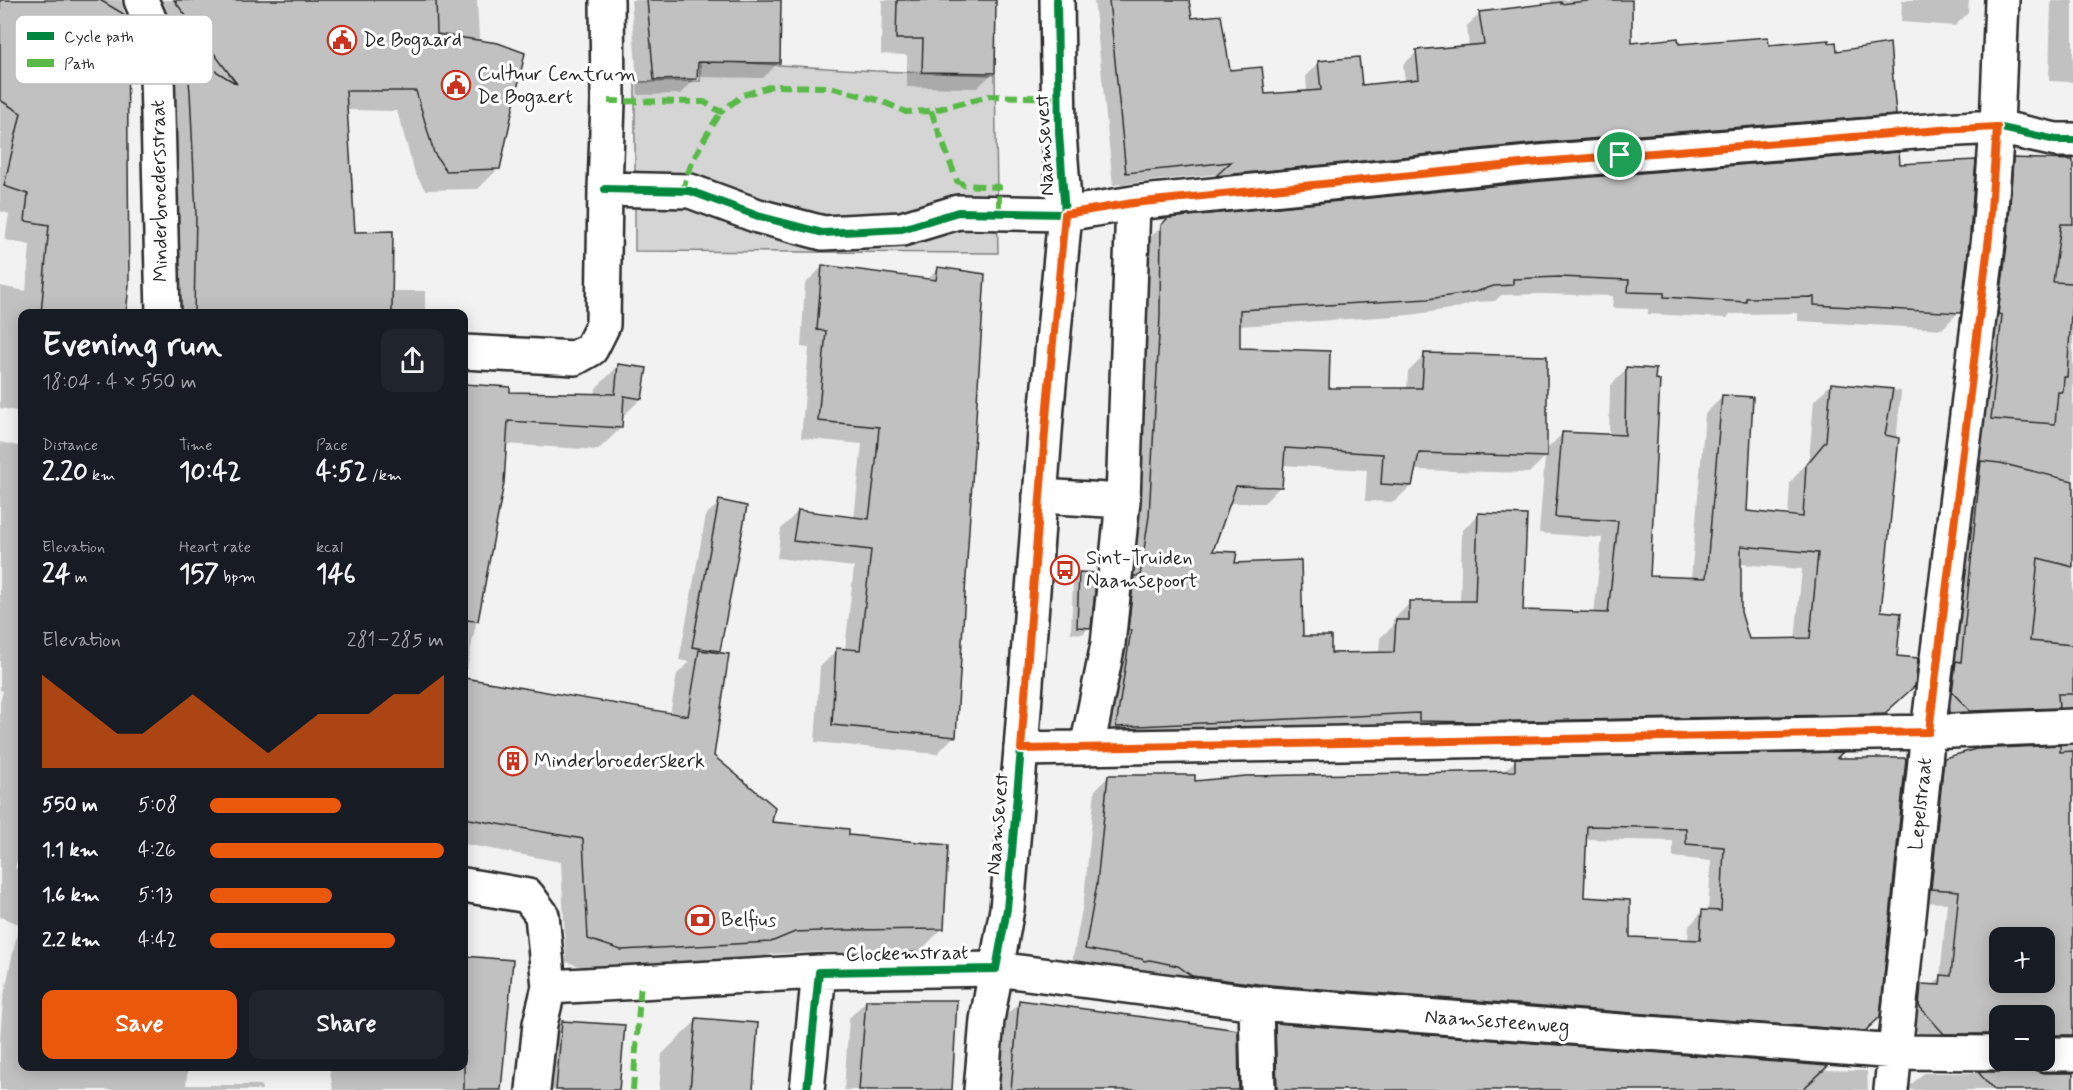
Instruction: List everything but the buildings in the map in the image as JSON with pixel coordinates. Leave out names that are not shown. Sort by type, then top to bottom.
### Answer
[{"type":"street","name":"Minderbroedersstraat","points":[[141,0],[147,15]]},
{"type":"street","points":[[468,352],[575,358],[591,349],[603,325],[608,101],[607,0]]},
{"type":"street","name":"Naamsevest","points":[[981,1090],[987,1020],[1006,909],[1065,214],[1059,133],[1057,0]]},
{"type":"street","name":"Lepelstraat","points":[[1891,1090],[1929,732],[1989,237],[1997,127],[2002,0]]},
{"type":"street","name":"Minderbroedersstraat","points":[[157,84],[163,309]]},
{"type":"street","points":[[605,189],[690,191],[758,216],[823,233],[902,229],[958,212],[1065,214],[1133,203],[1540,162],[1940,130],[1997,127],[2056,140],[2073,140]]},
{"type":"street","points":[[1087,748],[1108,644],[1123,501],[1133,203]]},
{"type":"street","points":[[1040,496],[1123,501]]},
{"type":"street","points":[[1021,749],[1929,732],[2073,726]]},
{"type":"street","points":[[468,886],[528,896],[542,915],[549,987],[540,1024],[533,1090]]},
{"type":"street","name":"Naamsesteenweg","points":[[996,969],[1256,1004],[1896,1052],[1989,1053]]},
{"type":"street","name":"Clockemstraat","points":[[549,987],[819,972],[996,969]]},
{"type":"street","points":[[807,1090],[819,972]]},
{"type":"street","points":[[1256,1004],[1258,1090]]},
{"type":"street","points":[[2055,1054],[2073,1054]]},
{"type":"shaded area","points":[[700,60],[875,71],[995,75],[998,253],[635,251],[635,82],[700,81]]},
{"type":"marked path","points":[[608,101],[704,102],[721,112],[743,95],[772,86],[830,87],[881,101],[906,112],[931,111],[989,96],[1058,98]]},
{"type":"marked path","points":[[931,111],[957,181],[964,185],[999,187],[999,212]]},
{"type":"marked path","points":[[683,191],[693,160],[721,112]]},
{"type":"marked path","points":[[633,1090],[641,982]]},
{"type":"cycle path","points":[[807,1090],[819,972],[996,969],[1007,909],[1047,406],[1065,214],[1059,133],[1057,0]]},
{"type":"cycle path","points":[[605,189],[690,191],[758,216],[823,233],[902,229],[958,212],[1065,214],[1133,203],[1540,162],[1940,130],[1997,127],[2056,140],[2073,140]]},
{"type":"place","name":"De Bogaard","points":[[342,40]]},
{"type":"place","name":"Cultuur Centrum De Bogaert","points":[[456,85]]},
{"type":"place","name":"Sint-Truiden Naamsepoort","points":[[1065,570]]},
{"type":"place","name":"Minderbroederskerk","points":[[513,761]]},
{"type":"place","name":"Belfius","points":[[700,920]]},
{"type":"route","points":[[1997,127],[1989,237],[1929,732],[1021,749],[1047,406],[1065,214],[1133,203],[1620,155],[1997,127]]}]
